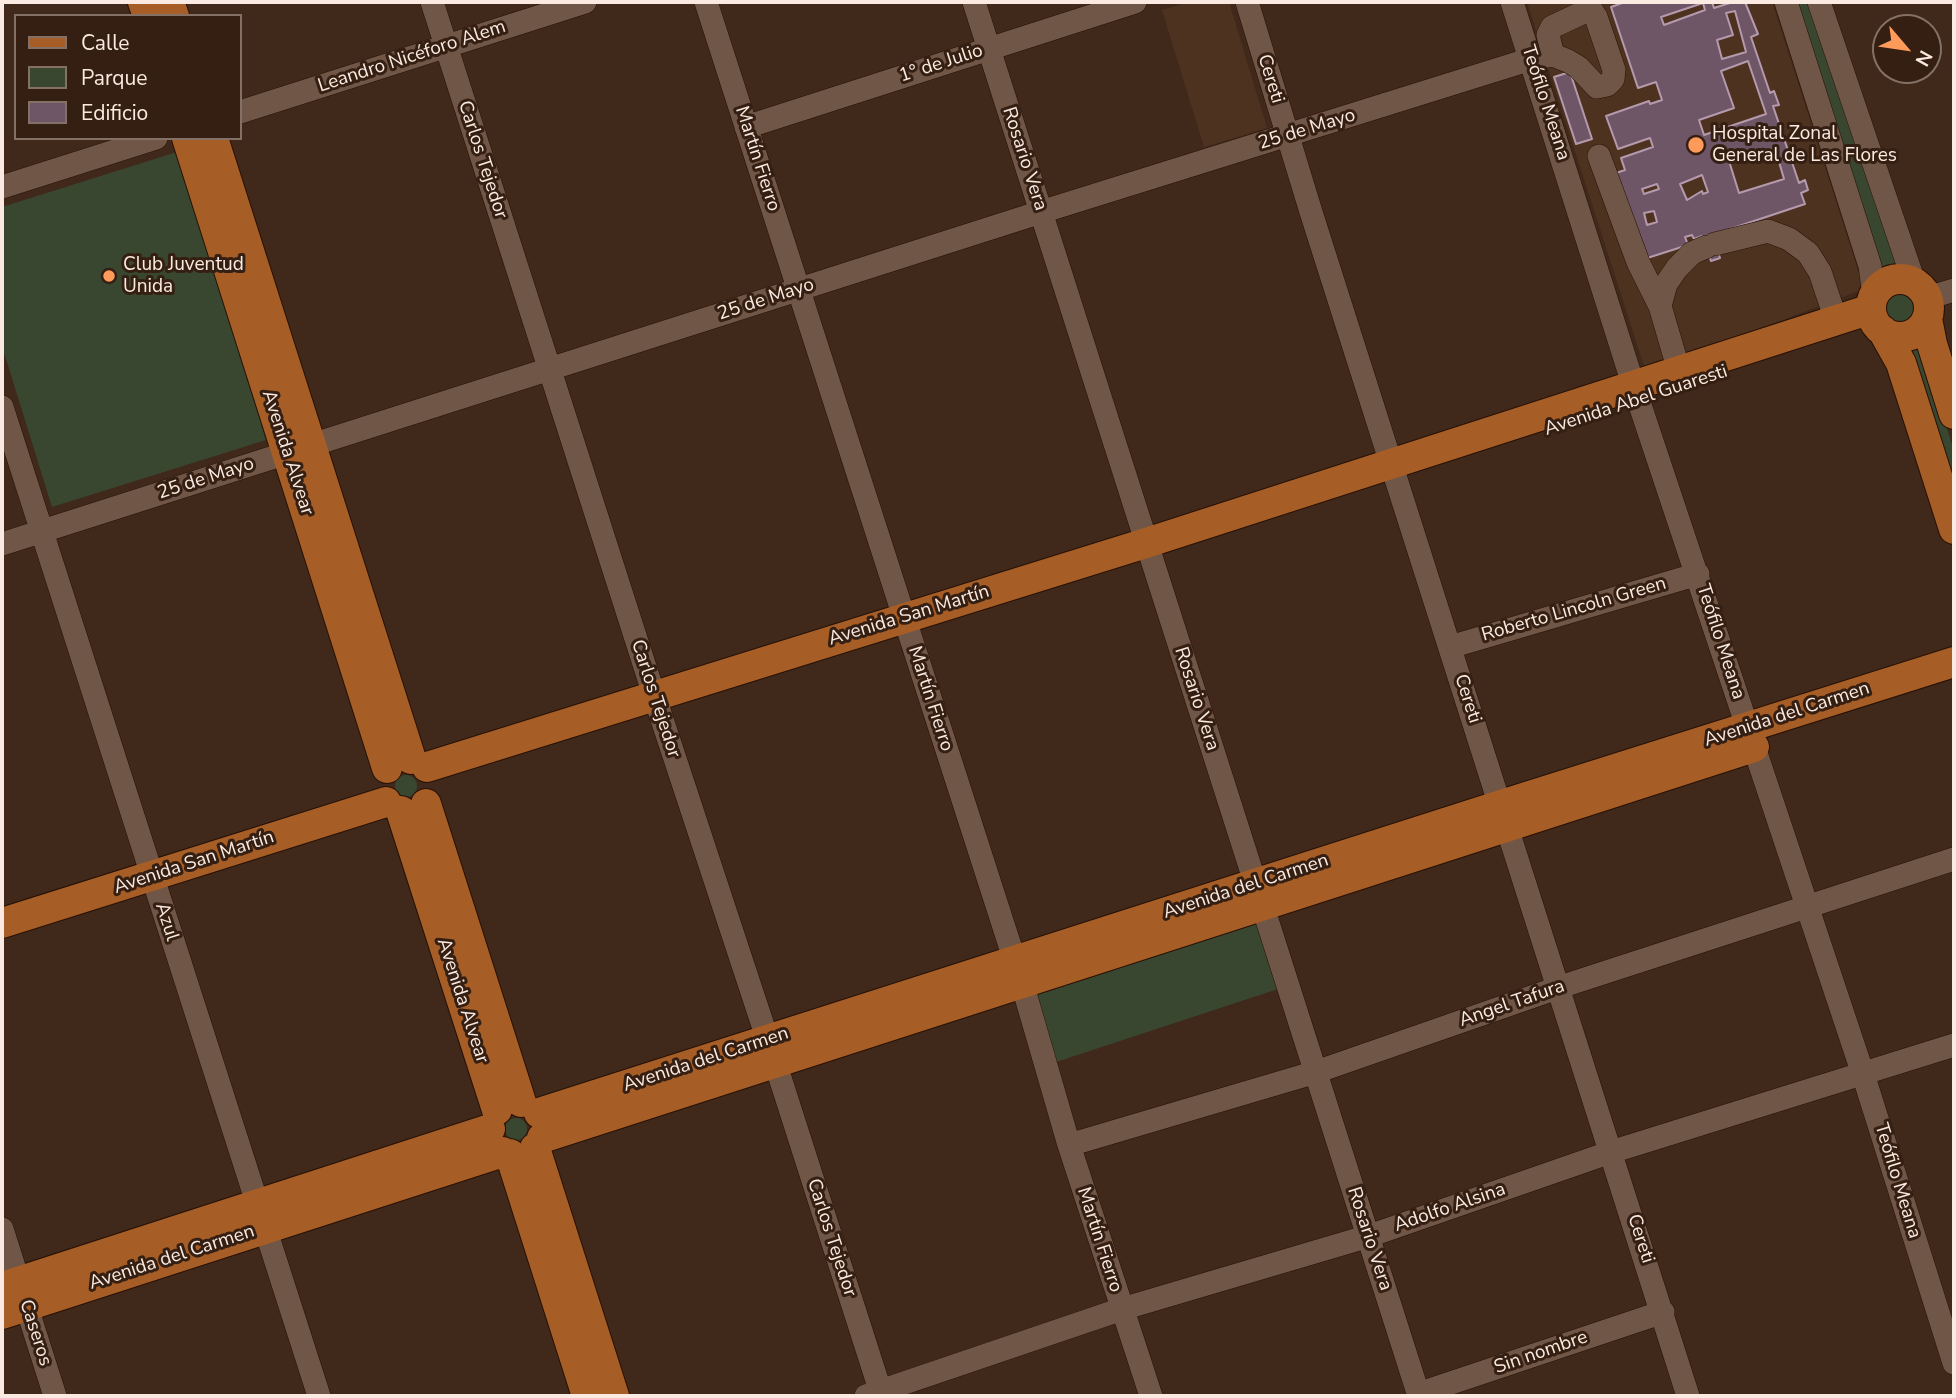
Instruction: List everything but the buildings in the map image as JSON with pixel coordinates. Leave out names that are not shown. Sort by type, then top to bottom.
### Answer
[{"type":"main road","name":"Avenida Alvear","points":[[188,140],[299,449],[517,1131],[614,1396]]},
{"type":"main road","name":"Avenida Alvear","points":[[214,140],[299,449]]},
{"type":"main road","points":[[1931,297],[1896,279],[1879,288],[1876,315],[1901,363],[1954,529]]},
{"type":"main road","points":[[1876,315],[1899,337],[1908,336],[1923,327],[1931,297]]},
{"type":"main road","points":[[1931,297],[1932,344],[1954,414]]},
{"type":"main road","name":"Avenida Abel Guaresti","points":[[1636,392],[1679,371],[1836,320],[1876,315]]},
{"type":"main road","name":"Avenida Abel Guaresti","points":[[1394,471],[1876,315]]},
{"type":"main road","name":"Avenida San Martín","points":[[2,923],[148,869],[406,785],[1394,471]]},
{"type":"main road","name":"Avenida del Carmen","points":[[1751,737],[1954,662]]},
{"type":"main road","name":"Avenida del Carmen","points":[[12,1297],[517,1131],[1504,815],[1751,737],[1954,683]]},
{"type":"main road","name":"Avenida San Martín","points":[[2,906],[148,869]]},
{"type":"main road","name":"Avenida Alvear","points":[[517,1131],[587,1396]]},
{"type":"street","name":"Carlos Tejedor","points":[[432,2],[770,1051],[876,1395]]},
{"type":"street","name":"Leandro Nicéforo Alem","points":[[242,110],[584,2]]},
{"type":"street","name":"Martín Fierro","points":[[706,2],[1018,972],[1069,1146],[1151,1396]]},
{"type":"street","name":"Rosario Vera","points":[[974,2],[1419,1395]]},
{"type":"street","name":"1° de Julio","points":[[746,127],[1135,2]]},
{"type":"street","name":"Cereti","points":[[1247,2],[1688,1396]]},
{"type":"street","name":"Teófilo Meana","points":[[1512,2],[1542,57],[1636,392],[1863,1074],[1954,1363]]},
{"type":"street","points":[[1786,2],[1870,266],[1876,315]]},
{"type":"street","points":[[1819,2],[1931,297]]},
{"type":"street","points":[[1596,7],[1596,17],[1614,70],[1613,79],[1607,85],[1597,87],[1578,67],[1542,57],[1552,27],[1596,7]]},
{"type":"street","name":"25 de Mayo","points":[[2,544],[1041,212],[1542,57]]},
{"type":"street","points":[[2,187],[150,140]]},
{"type":"street","points":[[1598,156],[1638,262],[1660,306],[1679,371]]},
{"type":"street","points":[[1660,306],[1666,284],[1676,268],[1692,253],[1711,245],[1768,230],[1789,239],[1808,253],[1820,272],[1836,320]]},
{"type":"street","name":"Azul","points":[[2,407],[319,1396]]},
{"type":"street","name":"Roberto Lincoln Green","points":[[1450,647],[1698,574]]},
{"type":"street","name":"Angel Tafura","points":[[1069,1146],[1316,1072],[1560,987],[1954,859]]},
{"type":"street","name":"Adolfo Alsina","points":[[876,1395],[1122,1309],[1368,1236],[1611,1152],[1954,1045]]},
{"type":"street","name":"Caseros","points":[[2,1229],[12,1297],[55,1396]]},
{"type":"street","name":"Sin nombre","points":[[1419,1395],[1663,1312]]},
{"type":"shaded area","points":[[1189,2],[1229,2],[1267,128],[1204,147],[1162,10]]},
{"type":"shaded area","name":"Hospital Zonal General de Las Flores","points":[[1527,2],[1772,2],[1864,289],[1646,372]]},
{"type":"green space","points":[[1797,2],[1814,2],[1900,272],[1885,277]]},
{"type":"green space","name":"Club Juventud Unida","points":[[177,152],[266,440],[52,507],[2,346],[2,207]]},
{"type":"green space","points":[[1901,291],[1913,296],[1918,308],[1913,320],[1901,325],[1889,320],[1884,308],[1889,296]]},
{"type":"green space","points":[[1920,343],[1954,451],[1954,503],[1905,348]]},
{"type":"green space","points":[[406,775],[414,778],[417,786],[414,794],[406,797],[398,794],[395,786],[398,778]]},
{"type":"green space","points":[[1259,920],[1281,988],[1056,1062],[1034,994]]},
{"type":"green space","points":[[516,1118],[524,1121],[527,1129],[524,1137],[516,1140],[508,1137],[505,1129],[508,1121]]},
{"type":"place","name":"Hospital Zonal General de Las Flores","points":[[1696,145]]},
{"type":"place","name":"Club Juventud Unida","points":[[109,276]]}]
